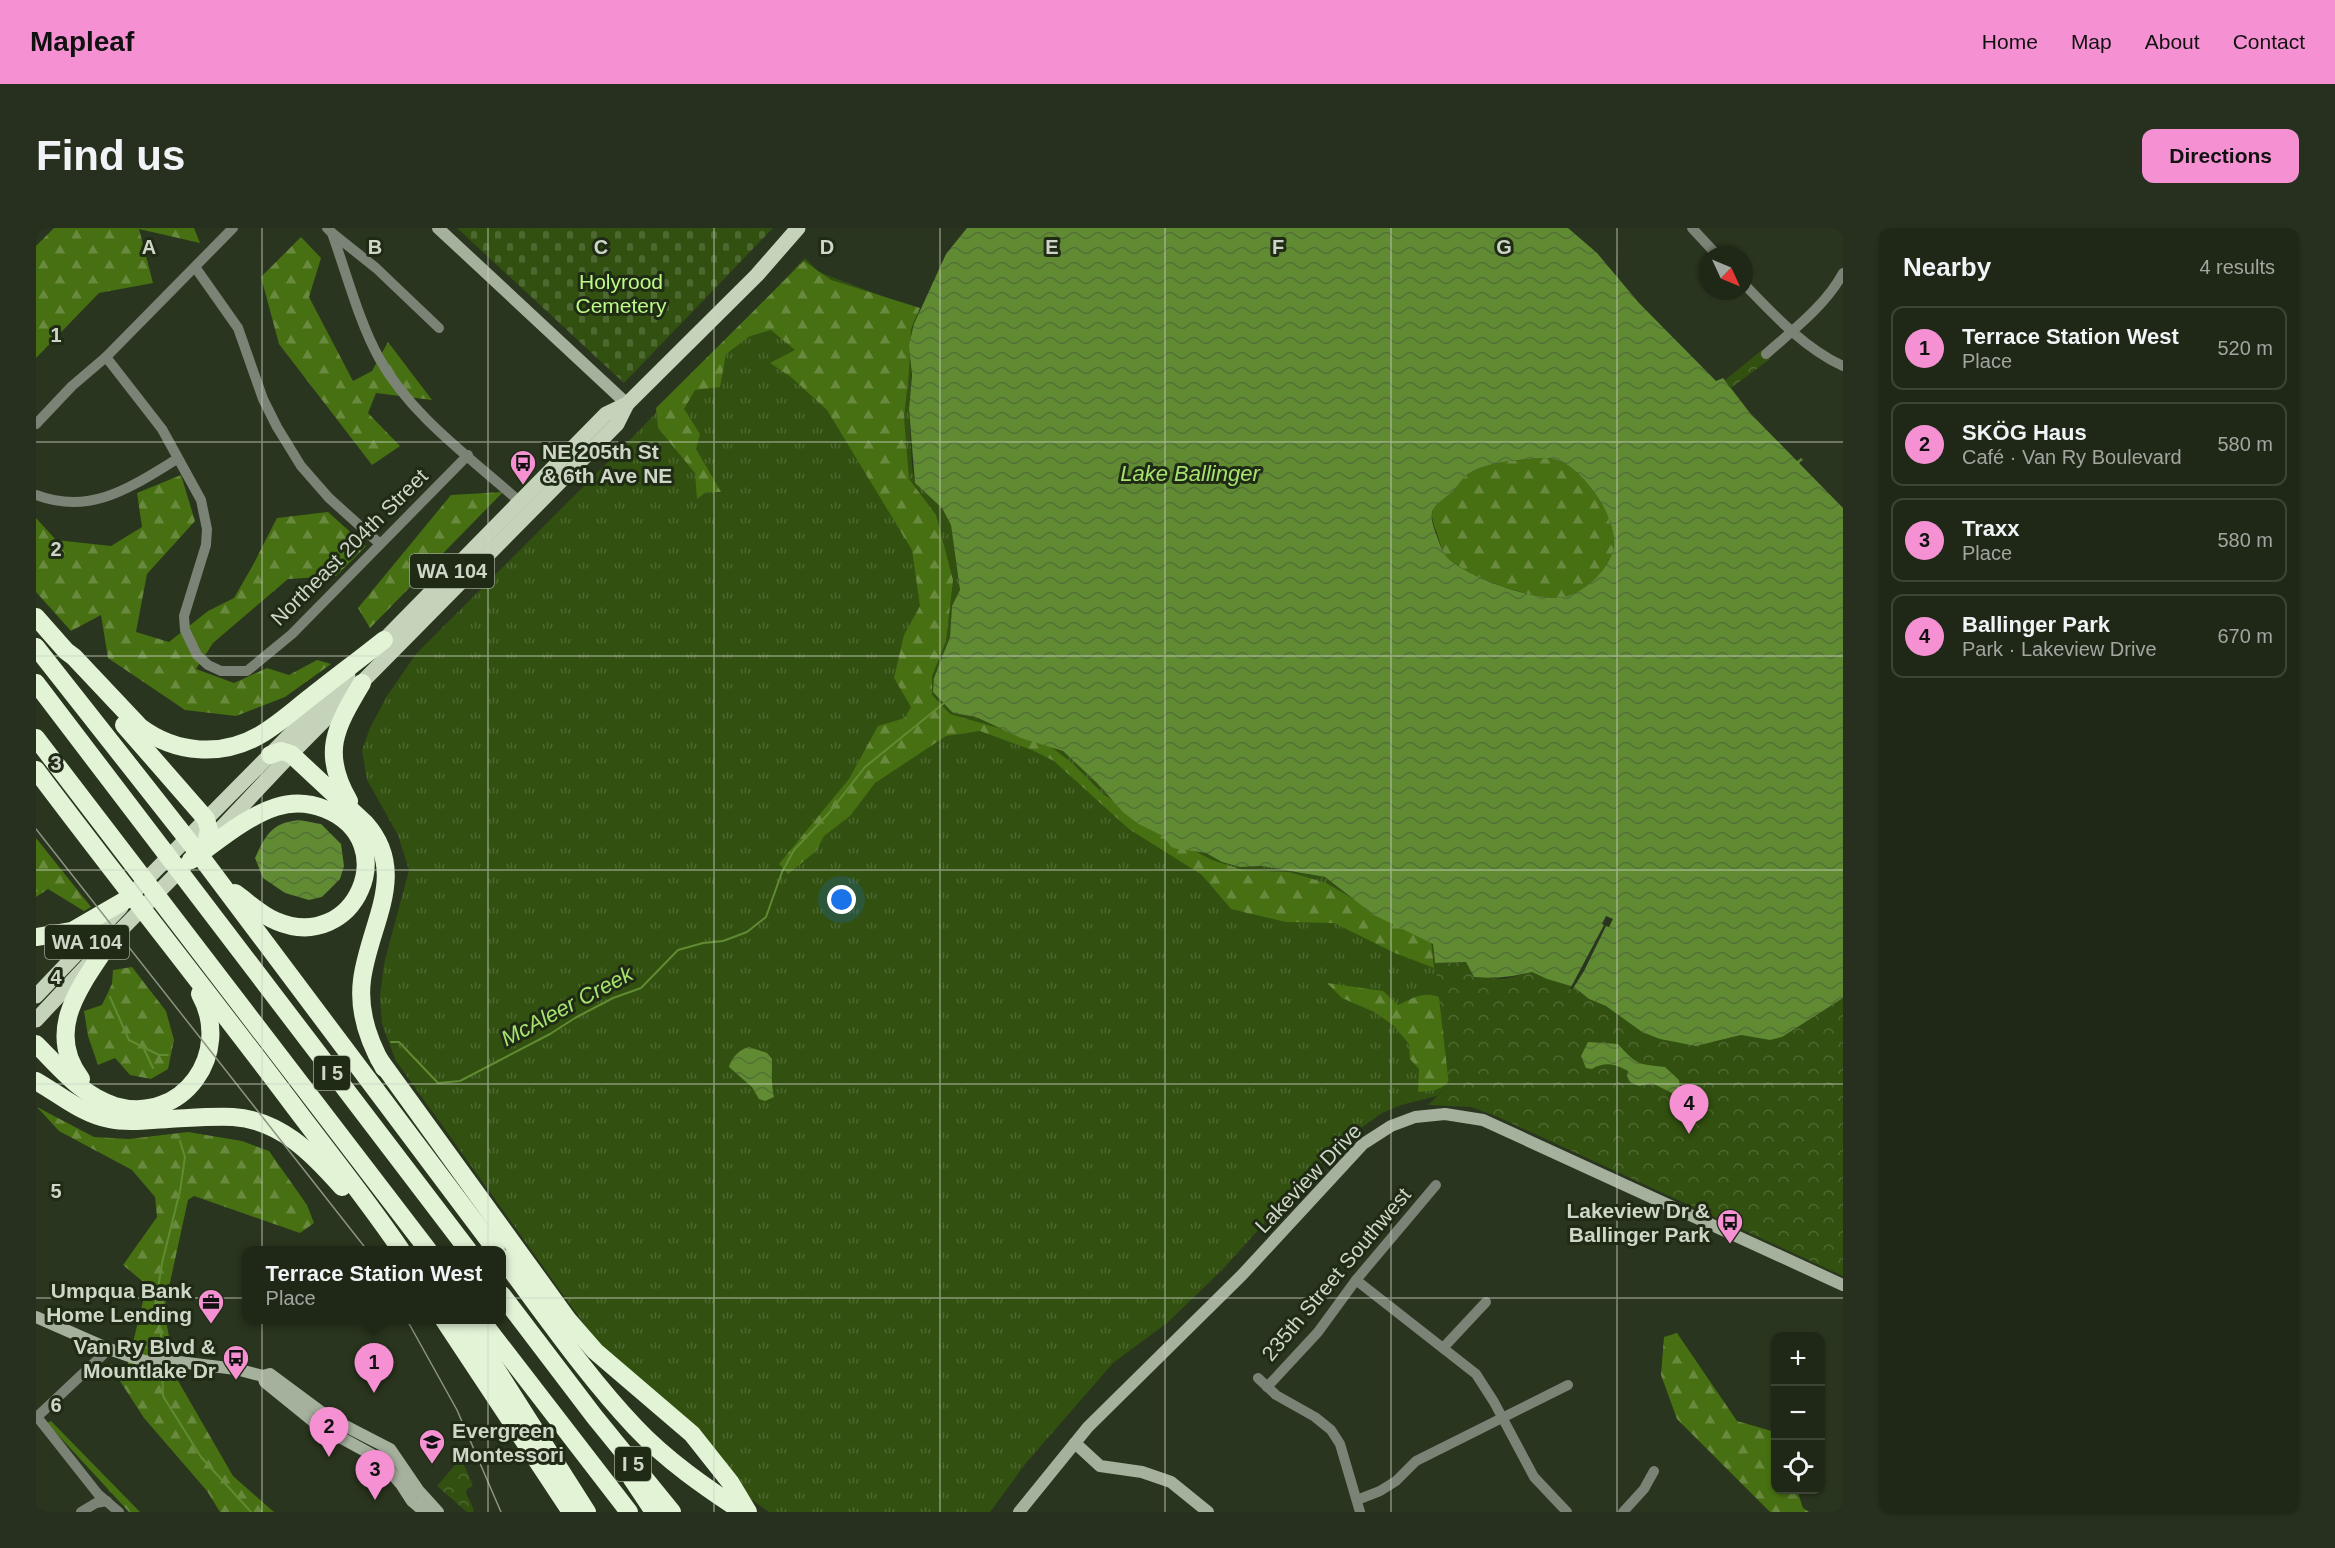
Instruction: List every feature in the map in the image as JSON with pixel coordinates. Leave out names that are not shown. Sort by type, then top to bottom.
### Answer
[{"type":"highway","points":[[36,617],[130,718],[150,735],[183,748],[207,750],[236,746],[263,733],[384,640]]},
{"type":"highway","points":[[36,647],[212,872],[492,1246]]},
{"type":"highway","points":[[66,651],[69,662],[206,819],[209,830],[206,844]]},
{"type":"highway","name":"I 5","points":[[36,683],[464,1246]]},
{"type":"highway","points":[[360,818],[336,776],[333,749],[344,716],[362,683]]},
{"type":"highway","name":"I 5","points":[[36,738],[424,1246]]},
{"type":"highway","points":[[270,755],[281,751],[291,754],[360,818],[381,843],[387,869],[382,903],[366,957],[362,983],[365,1026],[379,1059],[477,1225]]},
{"type":"highway","points":[[36,770],[310,1127],[396,1246]]},
{"type":"highway","points":[[36,787],[107,865]]},
{"type":"highway","points":[[189,861],[267,811],[294,804],[321,808],[342,818],[358,836],[366,860],[363,883],[351,907],[331,922],[308,928],[283,924],[265,915],[212,872]]},
{"type":"highway","points":[[36,937],[72,931],[129,898]]},
{"type":"highway","points":[[111,940],[74,1000],[67,1019],[65,1037],[68,1055],[76,1073],[90,1090],[115,1106]]},
{"type":"highway","points":[[36,1044],[88,1094],[115,1106],[144,1108],[173,1100],[193,1083],[206,1062],[211,1047],[212,1031],[208,1012],[180,959]]},
{"type":"highway","points":[[379,1059],[568,1320],[594,1351],[692,1434],[730,1482],[748,1512]]},
{"type":"highway","points":[[36,1081],[87,1112],[106,1119],[125,1121],[234,1117],[274,1128],[296,1141],[320,1163],[347,1192],[389,1246]]},
{"type":"highway","points":[[389,1200],[418,1246]]},
{"type":"highway","points":[[506,1264],[607,1395],[636,1428],[691,1475],[743,1512]]},
{"type":"highway","name":"I 5","points":[[506,1302],[594,1416],[672,1512]]},
{"type":"highway","points":[[447,1324],[579,1507]]},
{"type":"highway","points":[[467,1324],[579,1507]]},
{"type":"highway","name":"I 5","points":[[484,1324],[629,1512]]},
{"type":"highway","points":[[594,1416],[654,1512]]},
{"type":"main road","name":"WA 104","points":[[36,1020],[291,754],[560,484],[617,424],[627,404],[757,275],[798,228]]},
{"type":"main road","name":"WA 104","points":[[40,991],[206,819],[606,414],[627,404]]},
{"type":"main road","points":[[516,529],[521,509],[520,502],[528,503],[560,484]]},
{"type":"main road","points":[[36,1000],[40,991]]},
{"type":"street","points":[[36,424],[72,386],[106,357],[233,228]]},
{"type":"street","points":[[438,228],[627,404]]},
{"type":"street","points":[[1692,228],[1709,246]]},
{"type":"street","points":[[330,230],[376,268],[439,327]]},
{"type":"street","points":[[330,230],[378,357],[397,386],[423,417],[520,502]]},
{"type":"street","points":[[195,267],[238,328],[263,399],[277,427],[302,466],[329,498],[379,543]]},
{"type":"street","points":[[1766,354],[1836,285],[1843,273]]},
{"type":"street","points":[[1753,294],[1773,315],[1830,360],[1843,366]]},
{"type":"street","points":[[36,495],[52,501],[78,503],[104,499],[130,488],[177,459],[162,429],[106,357]]},
{"type":"street","name":"Northeast 204th Street","points":[[177,459],[201,500],[207,529],[204,557],[184,616],[189,642],[197,655],[208,665],[221,671],[247,671],[292,634],[468,455]]},
{"type":"street","name":"Lakeview Drive","points":[[1019,1512],[1088,1427],[1242,1275],[1363,1144],[1390,1126],[1415,1117],[1445,1114],[1483,1120],[1843,1285]]},
{"type":"street","name":"235th Street Southwest","points":[[1267,1387],[1318,1332],[1356,1281],[1436,1185]]},
{"type":"street","points":[[1356,1281],[1482,1381],[1534,1477],[1567,1512]]},
{"type":"street","points":[[1443,1348],[1486,1302]]},
{"type":"street","points":[[36,1317],[109,1349],[144,1360],[173,1361],[236,1369],[263,1376],[270,1374],[328,1417],[390,1449],[418,1490],[438,1512]]},
{"type":"street","points":[[109,1349],[39,1413],[37,1419],[98,1494],[119,1512]]},
{"type":"street","points":[[263,1376],[265,1382],[318,1425],[378,1458],[402,1484],[412,1501],[425,1512]]},
{"type":"street","points":[[1258,1378],[1286,1402],[1315,1417],[1331,1430],[1340,1444],[1360,1512]]},
{"type":"street","points":[[1357,1500],[1380,1491],[1416,1461],[1568,1385]]},
{"type":"street","points":[[1075,1443],[1101,1466],[1142,1472],[1171,1482],[1194,1508],[1208,1512]]},
{"type":"street","points":[[1623,1512],[1644,1489],[1654,1470]]},
{"type":"street","points":[[81,1512],[96,1503],[107,1501]]},
{"type":"green space","points":[[54,228],[194,228],[200,243],[139,229],[153,283],[99,293],[36,358],[36,246]]},
{"type":"green space","name":"Holyrood Cemetery","points":[[457,228],[773,228],[624,383]]},
{"type":"green space","points":[[301,237],[321,258],[309,297],[353,381],[372,371],[388,342],[432,400],[376,393],[368,413],[400,446],[372,465],[279,344],[261,277]]},
{"type":"green space","points":[[805,258],[819,272],[921,311],[914,324],[909,345],[912,362],[909,409],[912,466],[915,483],[942,508],[951,525],[960,590],[952,606],[950,637],[934,678],[953,713],[976,717],[1021,738],[1063,751],[1110,798],[1172,848],[1206,853],[1222,862],[1240,867],[1262,866],[1325,877],[1356,902],[1391,924],[1433,944],[1449,1085],[1437,1096],[1401,1105],[1382,1113],[1354,1133],[1308,1175],[1222,1270],[1167,1323],[1113,1363],[1026,1463],[990,1512],[769,1512],[751,1499],[732,1471],[611,1356],[587,1328],[396,1061],[382,1024],[380,997],[384,964],[409,870],[398,835],[367,780],[362,750],[370,728],[387,696],[416,654],[626,444]]},
{"type":"green space","points":[[804,261],[831,280],[920,308],[911,328],[904,417],[909,479],[936,515],[953,580],[946,641],[932,676],[932,695],[950,714],[1043,741],[1072,763],[1103,794],[1177,842],[1212,860],[1243,870],[1289,872],[1326,883],[1390,920],[1431,940],[1434,968],[1395,953],[1334,923],[1286,922],[1231,909],[1202,875],[1129,829],[1054,761],[1032,750],[980,731],[946,736],[875,783],[850,816],[824,836],[816,851],[788,874],[779,864],[849,779],[878,726],[905,718],[911,707],[894,678],[904,635],[920,606],[912,550],[827,410],[791,377],[770,363],[795,350],[771,330],[750,336],[726,354],[720,387],[695,390],[684,409],[700,434],[696,449],[721,492],[706,492],[697,499],[695,473],[658,428],[656,408]]},
{"type":"green space","points":[[1762,350],[1770,359],[1731,388],[1725,380]]},
{"type":"green space","points":[[1548,458],[1562,462],[1580,475],[1598,497],[1609,518],[1614,547],[1612,555],[1596,578],[1573,595],[1553,598],[1538,596],[1484,579],[1468,572],[1446,556],[1433,524],[1432,513],[1436,505],[1468,474],[1496,463]]},
{"type":"green space","points":[[181,475],[195,521],[147,574],[136,632],[169,642],[208,611],[234,598],[277,518],[328,512],[366,546],[336,576],[288,579],[213,643],[196,669],[234,683],[267,668],[289,675],[317,660],[331,664],[285,697],[236,716],[185,710],[108,658],[101,615],[71,631],[36,592],[36,518],[56,540],[111,546],[142,527],[137,493]]},
{"type":"green space","points":[[503,492],[370,628],[358,608],[451,495]]},
{"type":"green space","points":[[36,838],[91,907],[84,911],[48,889],[36,897]]},
{"type":"green space","points":[[1466,962],[1474,977],[1504,979],[1532,972],[1574,987],[1589,999],[1606,1006],[1642,1032],[1660,1039],[1714,1042],[1741,1035],[1770,1040],[1782,1037],[1843,998],[1843,1276],[1498,1117],[1471,1107],[1428,1105],[1449,1085],[1435,963]]},
{"type":"green space","points":[[132,967],[166,1011],[174,1040],[168,1069],[151,1079],[130,1075],[115,1058],[98,1065],[88,1036],[84,1011],[102,1005],[112,984],[113,970]]},
{"type":"green space","points":[[1327,983],[1383,991],[1398,1005],[1424,995],[1441,998],[1452,1077],[1438,1089],[1418,1092],[1419,1069],[1410,1059],[1409,1044],[1393,1025],[1374,1012],[1342,998]]},
{"type":"green space","points":[[37,1107],[94,1137],[129,1139],[188,1132],[242,1141],[269,1151],[307,1205],[314,1223],[300,1233],[194,1196],[188,1200],[164,1310],[177,1379],[233,1476],[274,1512],[220,1512],[207,1491],[144,1418],[109,1364],[127,1367],[147,1285],[123,1265],[157,1217],[155,1197],[132,1170],[59,1131]]},
{"type":"green space","points":[[1677,1333],[1737,1421],[1771,1431],[1771,1494],[1798,1494],[1803,1508],[1809,1512],[1770,1512],[1677,1419],[1661,1375],[1664,1337]]},
{"type":"green space","points":[[51,1421],[140,1512],[129,1512],[47,1423]]},
{"type":"green space","points":[[461,1458],[473,1486],[467,1489],[466,1493],[473,1512],[467,1512],[437,1486]]},
{"type":"water","name":"Lake Ballinger","points":[[967,228],[1568,228],[1597,253],[1639,303],[1716,381],[1723,378],[1750,413],[1797,461],[1801,458],[1803,460],[1799,463],[1843,508],[1843,998],[1782,1037],[1770,1040],[1741,1035],[1696,1046],[1660,1039],[1642,1032],[1606,1006],[1589,999],[1574,987],[1532,972],[1503,977],[1474,977],[1466,962],[1435,963],[1433,944],[1374,915],[1325,877],[1262,866],[1240,867],[1222,862],[1206,853],[1172,848],[1163,836],[1137,823],[1123,812],[1063,751],[1021,738],[976,717],[953,713],[933,692],[934,678],[950,637],[952,606],[960,590],[951,525],[942,508],[915,483],[909,409],[912,375],[909,345],[914,324],[946,254]],"holes":[[[1539,458],[1556,460],[1569,466],[1585,480],[1602,503],[1609,518],[1614,541],[1612,555],[1602,571],[1588,585],[1564,597],[1537,596],[1502,586],[1468,572],[1446,556],[1435,531],[1432,513],[1436,505],[1468,474],[1496,463]]]},
{"type":"water","points":[[299,820],[321,824],[341,844],[344,866],[340,879],[322,897],[309,900],[285,893],[263,878],[255,858],[271,831],[282,824]]},
{"type":"water","points":[[1588,1042],[1618,1044],[1638,1062],[1665,1067],[1679,1080],[1680,1088],[1674,1094],[1652,1083],[1639,1086],[1630,1082],[1627,1076],[1628,1071],[1614,1065],[1606,1064],[1592,1069],[1586,1068],[1581,1056]]},
{"type":"water","points":[[749,1047],[767,1053],[772,1059],[774,1097],[765,1101],[759,1099],[752,1087],[729,1067],[736,1054]]},
{"type":"pier","points":[[1606,916],[1613,919],[1609,927],[1606,926],[1572,990],[1570,989],[1604,925],[1602,924]]},
{"type":"waterway","name":"McAleer Creek","points":[[391,1042],[399,1042],[438,1083],[460,1081],[613,998],[641,988],[678,950],[703,943],[723,941],[747,932],[766,917],[782,872],[794,850],[829,813],[865,767],[944,703]]},
{"type":"waterway","name":"McAleer Creek","points":[[110,997],[129,1040],[159,1055],[168,1055]]},
{"type":"waterway","points":[[144,1049],[153,1068]]},
{"type":"waterway","points":[[161,1356],[161,1332],[155,1308],[162,1263],[180,1191],[185,1157],[180,1141]]},
{"type":"waterway","points":[[162,1365],[163,1396],[201,1457],[251,1512]]},
{"type":"waterway","points":[[392,1464],[399,1473]]},
{"type":"tram line","points":[[36,829],[364,1246]]},
{"type":"tram line","points":[[409,1324],[457,1410],[501,1512]]},
{"type":"place","name":"NE 205th St & 6th Ave NE","points":[[523,486]]},
{"type":"place","name":"Ballinger Park","points":[[1689,1134]]},
{"type":"place","name":"Lakeview Dr & Ballinger Park","points":[[1730,1245]]},
{"type":"place","name":"Umpqua Bank Home Lending","points":[[211,1325]]},
{"type":"place","name":"Van Ry Blvd & Mountlake Dr","points":[[236,1381]]},
{"type":"place","name":"Terrace Station West","points":[[374,1393]]},
{"type":"place","name":"SKÖG Haus","points":[[329,1457]]},
{"type":"place","name":"Evergreen Montessori","points":[[432,1465]]},
{"type":"place","name":"Traxx","points":[[375,1500]]}]
